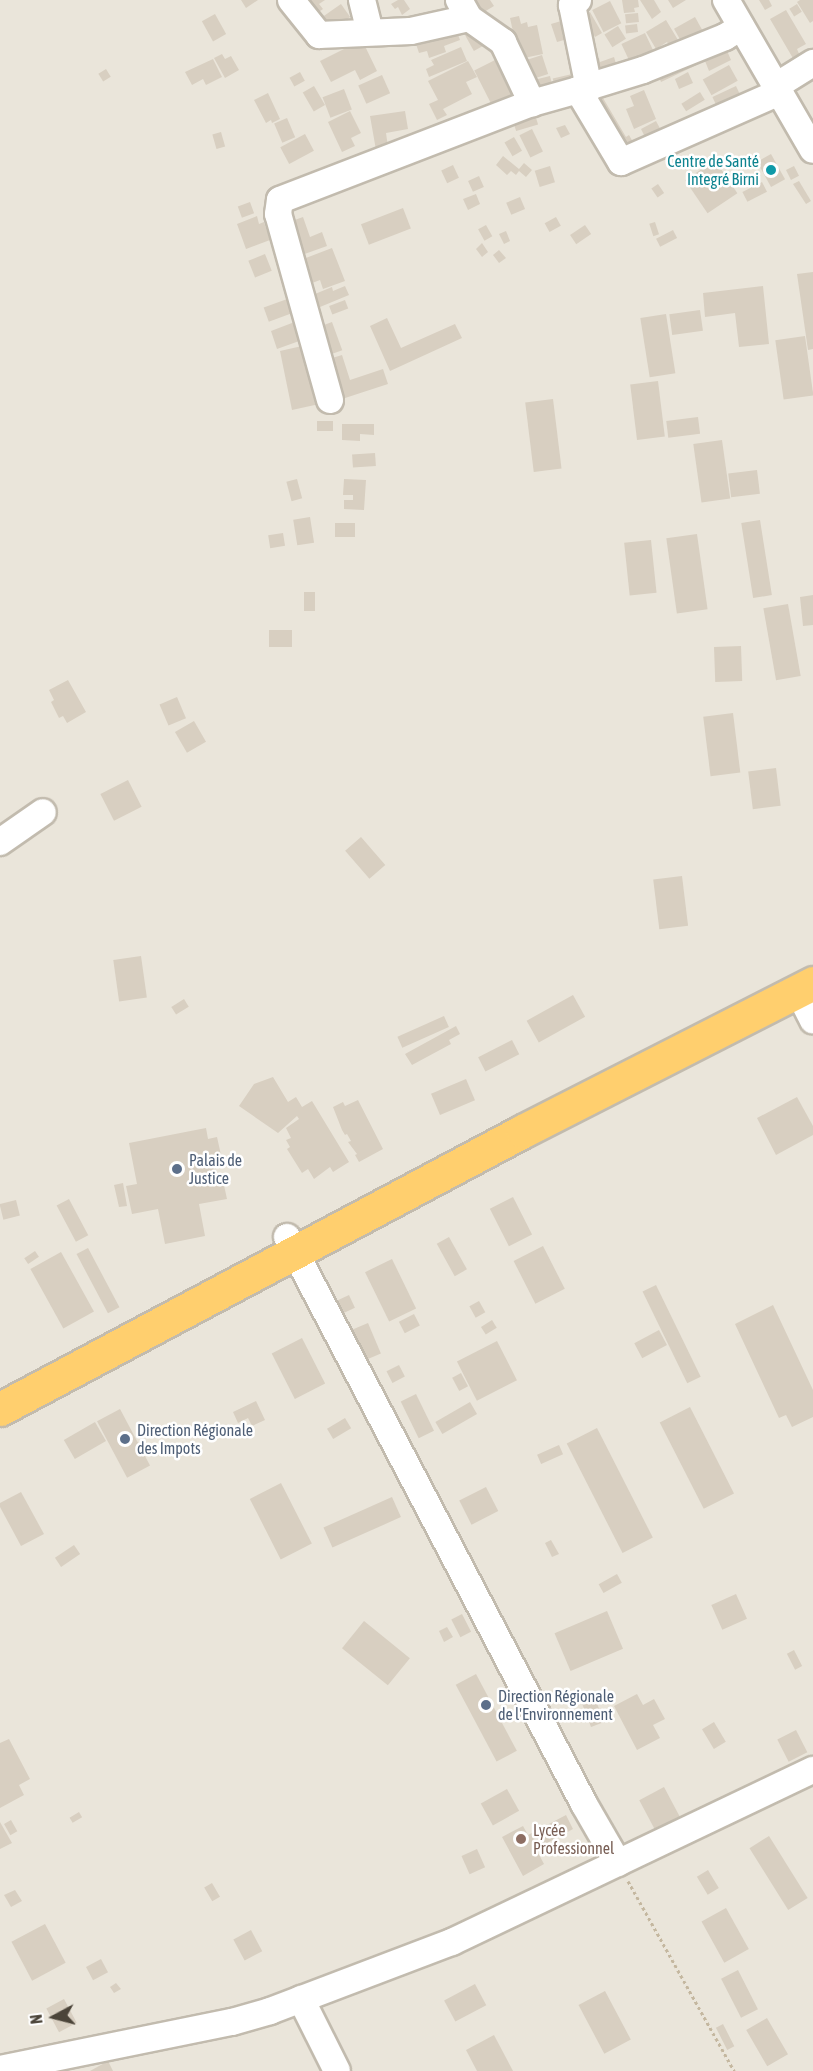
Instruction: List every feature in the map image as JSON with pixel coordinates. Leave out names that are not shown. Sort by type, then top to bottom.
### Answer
[{"type":"highway","points":[[0,1409],[183,1302],[813,962]]},
{"type":"highway","points":[[518,1123],[805,987]]},
{"type":"highway","points":[[0,1386],[183,1302]]},
{"type":"street","points":[[291,0],[319,35],[411,31],[464,9],[503,42],[532,103]]},
{"type":"street","points":[[362,0],[370,32]]},
{"type":"street","points":[[578,0],[572,5],[584,89],[621,162],[778,89],[813,63]]},
{"type":"street","points":[[330,400],[278,214],[280,200],[532,103],[584,89],[725,37],[735,8]]},
{"type":"street","points":[[735,8],[813,150]]},
{"type":"street","points":[[0,842],[43,812]]},
{"type":"street","points":[[805,987],[813,1020]]},
{"type":"street","points":[[291,1245],[584,1804],[618,1863]]},
{"type":"street","points":[[0,2069],[232,2022],[301,1999],[452,1942],[813,1770]]},
{"type":"street","points":[[301,1999],[337,2071]]},
{"type":"path","points":[[618,1863],[734,2071]]},
{"type":"shaded area","points":[[0,0],[813,0],[813,2071],[0,2071]]},
{"type":"building","points":[[241,0],[258,0],[246,8]]},
{"type":"building","points":[[311,0],[325,0],[319,4],[323,9],[313,16],[305,4]]},
{"type":"building","points":[[404,0],[410,9],[402,15],[398,7],[395,9],[391,4]]},
{"type":"building","points":[[469,0],[490,0],[494,6],[479,15]]},
{"type":"building","points":[[622,0],[638,0],[639,7],[634,8],[635,12],[624,13]]},
{"type":"building","points":[[640,0],[654,0],[661,12],[652,19]]},
{"type":"building","points":[[668,0],[686,0],[673,8]]},
{"type":"building","points":[[759,0],[769,0],[772,6],[765,10]]},
{"type":"building","points":[[813,0],[813,21],[810,23],[797,2]]},
{"type":"building","points":[[610,1],[621,23],[604,32],[592,10]]},
{"type":"building","points":[[341,4],[350,17],[333,29],[324,16]]},
{"type":"building","points":[[797,4],[802,12],[794,16],[789,9]]},
{"type":"building","points":[[786,10],[806,44],[797,49],[800,56],[794,60],[770,19]]},
{"type":"building","points":[[590,12],[602,33],[595,37],[590,28],[583,32],[576,20]]},
{"type":"building","points":[[638,13],[639,22],[626,23],[625,14]]},
{"type":"building","points":[[215,14],[226,34],[213,41],[202,21]]},
{"type":"building","points":[[519,16],[521,24],[527,22],[528,27],[537,25],[543,54],[519,59],[510,18]]},
{"type":"building","points":[[695,17],[707,39],[686,51],[674,29]]},
{"type":"building","points":[[568,19],[571,30],[562,33],[564,40],[557,42],[551,24]]},
{"type":"building","points":[[666,20],[684,50],[675,55],[667,42],[656,49],[646,32]]},
{"type":"building","points":[[637,24],[638,32],[626,33],[625,25]]},
{"type":"building","points":[[618,26],[626,39],[612,47],[604,34]]},
{"type":"building","points":[[480,27],[489,43],[474,51],[465,35]]},
{"type":"building","points":[[456,29],[460,40],[444,46],[446,52],[429,58],[427,51],[419,53],[416,44]]},
{"type":"building","points":[[645,33],[655,54],[631,65],[621,44]]},
{"type":"building","points":[[362,40],[377,71],[360,80],[355,70],[331,82],[320,61]]},
{"type":"building","points":[[724,44],[731,60],[709,71],[705,61],[661,82],[656,69]]},
{"type":"building","points":[[461,47],[467,61],[429,77],[426,69],[434,65],[431,60]]},
{"type":"building","points":[[222,54],[225,59],[231,56],[239,70],[225,78],[214,58]]},
{"type":"building","points":[[542,55],[548,74],[527,81],[521,62]]},
{"type":"building","points":[[501,57],[521,97],[495,111],[474,71]]},
{"type":"building","points":[[614,57],[617,67],[596,77],[590,62],[599,58],[600,62]]},
{"type":"building","points":[[213,59],[222,77],[206,85],[203,79],[192,85],[185,72]]},
{"type":"building","points":[[468,61],[477,77],[466,82],[472,94],[443,109],[447,115],[437,120],[429,104],[438,100],[428,81]]},
{"type":"building","points":[[729,65],[738,81],[711,95],[703,80]]},
{"type":"building","points":[[106,69],[111,77],[103,81],[98,74]]},
{"type":"building","points":[[300,72],[305,81],[294,87],[290,78]]},
{"type":"building","points":[[581,72],[583,81],[555,87],[553,79]]},
{"type":"building","points":[[688,72],[693,83],[679,89],[675,79]]},
{"type":"building","points":[[382,75],[390,93],[366,104],[358,86]]},
{"type":"building","points":[[550,76],[554,92],[531,97],[527,82]]},
{"type":"building","points":[[314,86],[325,105],[314,112],[303,92]]},
{"type":"building","points":[[736,86],[744,103],[720,114],[712,97]]},
{"type":"building","points":[[344,89],[352,110],[330,118],[323,97]]},
{"type":"building","points":[[644,90],[656,119],[634,129],[626,109],[634,106],[630,96]]},
{"type":"building","points":[[700,92],[705,100],[686,111],[681,104]]},
{"type":"building","points":[[268,93],[280,119],[272,123],[271,120],[266,123],[254,100]]},
{"type":"building","points":[[603,98],[626,137],[629,135],[633,142],[639,139],[645,147],[625,159],[593,104]]},
{"type":"building","points":[[350,111],[361,133],[351,138],[355,146],[342,152],[328,122]]},
{"type":"building","points":[[405,111],[408,129],[386,133],[388,147],[376,150],[370,116]]},
{"type":"building","points":[[534,111],[538,124],[516,131],[512,118]]},
{"type":"building","points":[[287,118],[295,137],[282,143],[274,123]]},
{"type":"building","points":[[656,121],[663,134],[646,139],[641,129]]},
{"type":"building","points":[[565,125],[570,134],[561,138],[556,128]]},
{"type":"building","points":[[532,129],[543,151],[530,158],[519,135]]},
{"type":"building","points":[[221,132],[225,146],[216,149],[212,134]]},
{"type":"building","points":[[305,134],[314,151],[289,164],[280,147]]},
{"type":"building","points":[[514,137],[522,151],[512,156],[504,143]]},
{"type":"building","name":"Centre de Santé Integré Birni","points":[[771,154],[785,179],[771,187],[757,162]]},
{"type":"building","points":[[503,156],[519,169],[524,163],[532,170],[526,177],[519,171],[516,175],[511,171],[507,175],[496,165]]},
{"type":"building","points":[[715,160],[737,193],[708,213],[685,180]]},
{"type":"building","points":[[453,165],[459,178],[447,183],[441,170]]},
{"type":"building","points":[[550,166],[555,182],[540,187],[535,171]]},
{"type":"building","points":[[794,166],[799,176],[791,180],[786,170]]},
{"type":"building","points":[[479,176],[484,187],[473,192],[468,181]]},
{"type":"building","points":[[799,181],[811,201],[806,204],[793,184]]},
{"type":"building","points":[[762,182],[767,192],[747,202],[742,192]]},
{"type":"building","points":[[658,184],[664,193],[658,198],[651,188]]},
{"type":"building","points":[[476,194],[480,204],[468,210],[463,199]]},
{"type":"building","points":[[520,197],[525,209],[511,215],[506,203]]},
{"type":"building","points":[[250,202],[254,213],[242,218],[238,206]]},
{"type":"building","points":[[403,208],[411,229],[369,245],[361,224]]},
{"type":"building","points":[[257,216],[259,224],[264,222],[270,240],[246,249],[237,224]]},
{"type":"building","points":[[303,217],[310,237],[322,232],[327,246],[299,256],[292,237],[298,235],[292,221]]},
{"type":"building","points":[[556,217],[561,226],[549,232],[545,223]]},
{"type":"building","points":[[655,222],[659,234],[653,236],[649,224]]},
{"type":"building","points":[[486,225],[492,236],[484,241],[478,229]]},
{"type":"building","points":[[585,225],[591,234],[576,244],[570,235]]},
{"type":"building","points":[[673,230],[677,238],[660,247],[656,239]]},
{"type":"building","points":[[506,231],[510,241],[504,244],[499,234]]},
{"type":"building","points":[[482,243],[488,252],[482,257],[476,249]]},
{"type":"building","points":[[332,248],[345,281],[323,289],[320,280],[307,285],[298,261]]},
{"type":"building","points":[[499,250],[506,258],[499,263],[493,255]]},
{"type":"building","points":[[265,254],[272,271],[255,277],[248,261]]},
{"type":"building","points":[[813,272],[813,349],[808,350],[797,274]]},
{"type":"building","points":[[345,286],[349,295],[320,307],[315,294],[332,287],[333,291]]},
{"type":"building","points":[[763,286],[769,344],[739,347],[735,313],[705,317],[703,293]]},
{"type":"building","points":[[290,298],[295,312],[269,322],[264,308]]},
{"type":"building","points":[[345,300],[348,308],[332,314],[329,306]]},
{"type":"building","points":[[700,310],[703,331],[672,335],[669,314]]},
{"type":"building","points":[[666,314],[675,373],[650,377],[640,318]]},
{"type":"building","points":[[305,318],[302,340],[277,349],[271,331]]},
{"type":"building","points":[[387,318],[401,348],[455,324],[462,338],[390,371],[370,326]]},
{"type":"building","points":[[332,322],[342,350],[328,355],[318,327]]},
{"type":"building","points":[[805,336],[813,395],[784,400],[775,340]]},
{"type":"building","points":[[302,346],[324,403],[292,410],[280,351]]},
{"type":"building","points":[[342,355],[350,380],[383,369],[388,384],[342,399],[329,359]]},
{"type":"building","points":[[658,381],[665,437],[637,440],[630,384]]},
{"type":"building","points":[[553,399],[562,468],[534,472],[525,402]]},
{"type":"building","points":[[698,417],[700,434],[668,438],[666,421]]},
{"type":"building","points":[[317,421],[333,421],[333,431],[317,431]]},
{"type":"building","points":[[342,424],[374,424],[374,435],[360,434],[360,441],[342,440]]},
{"type":"building","points":[[722,440],[730,498],[701,502],[693,444]]},
{"type":"building","points":[[375,453],[376,466],[353,468],[352,455]]},
{"type":"building","points":[[757,470],[760,494],[731,497],[728,474]]},
{"type":"building","points":[[297,479],[302,498],[292,501],[286,482]]},
{"type":"building","points":[[344,479],[366,480],[364,510],[344,509],[344,500],[353,500],[353,495],[343,495]]},
{"type":"building","points":[[310,517],[314,543],[297,545],[293,520]]},
{"type":"building","points":[[760,520],[772,595],[753,598],[741,523]]},
{"type":"building","points":[[335,523],[355,523],[355,537],[335,537]]},
{"type":"building","points":[[283,533],[285,546],[270,548],[268,535]]},
{"type":"building","points":[[697,534],[708,609],[677,614],[666,538]]},
{"type":"building","points":[[651,540],[657,593],[630,596],[624,543]]},
{"type":"building","points":[[304,592],[315,592],[315,611],[304,611]]},
{"type":"building","points":[[813,595],[813,625],[803,626],[800,597]]},
{"type":"building","points":[[788,604],[801,676],[776,680],[763,608]]},
{"type":"building","points":[[269,630],[292,630],[292,647],[269,647]]},
{"type":"building","points":[[741,646],[742,681],[715,682],[714,647]]},
{"type":"building","points":[[68,680],[86,712],[67,723],[63,716],[59,718],[51,702],[54,700],[49,690]]},
{"type":"building","points":[[177,697],[186,718],[168,726],[160,704]]},
{"type":"building","points":[[733,713],[740,773],[711,776],[703,717]]},
{"type":"building","points":[[194,721],[206,742],[187,753],[175,732]]},
{"type":"building","points":[[776,768],[781,806],[753,809],[748,771]]},
{"type":"building","points":[[128,780],[142,807],[114,821],[100,794]]},
{"type":"building","points":[[361,837],[385,865],[369,879],[345,851]]},
{"type":"building","points":[[682,876],[688,926],[659,929],[653,880]]},
{"type":"building","points":[[141,956],[147,998],[119,1001],[113,960]]},
{"type":"building","points":[[573,995],[585,1017],[539,1043],[527,1021]]},
{"type":"building","points":[[184,999],[189,1007],[176,1015],[171,1007]]},
{"type":"building","points":[[444,1016],[449,1027],[402,1048],[397,1037]]},
{"type":"building","points":[[456,1026],[460,1034],[449,1040],[451,1044],[412,1065],[405,1054]]},
{"type":"building","points":[[512,1040],[519,1054],[485,1072],[478,1057]]},
{"type":"building","points":[[273,1077],[288,1102],[296,1097],[302,1107],[312,1101],[349,1162],[333,1172],[330,1167],[314,1179],[308,1169],[302,1173],[287,1149],[290,1147],[286,1140],[291,1138],[286,1128],[299,1119],[297,1116],[278,1133],[239,1106],[254,1084]]},
{"type":"building","points":[[466,1079],[475,1100],[440,1115],[431,1094]]},
{"type":"building","points":[[797,1097],[813,1126],[813,1135],[776,1155],[757,1118]]},
{"type":"building","points":[[358,1100],[383,1149],[359,1162],[333,1107],[343,1102],[345,1106]]},
{"type":"building","points":[[206,1128],[208,1139],[217,1137],[221,1155],[212,1157],[216,1177],[222,1176],[227,1199],[199,1204],[205,1236],[165,1244],[158,1209],[132,1214],[126,1186],[137,1184],[129,1143]]},
{"type":"building","points":[[123,1183],[127,1206],[119,1207],[114,1185]]},
{"type":"building","points":[[513,1197],[532,1234],[509,1246],[490,1209]]},
{"type":"building","points":[[69,1199],[88,1235],[76,1242],[57,1206]]},
{"type":"building","points":[[16,1200],[20,1216],[3,1220],[0,1204]]},
{"type":"building","points":[[449,1237],[467,1269],[455,1276],[437,1244]]},
{"type":"building","points":[[543,1246],[565,1289],[535,1304],[514,1261]]},
{"type":"building","points":[[88,1248],[119,1307],[108,1313],[77,1254]]},
{"type":"building","points":[[35,1251],[39,1257],[28,1264],[24,1258]]},
{"type":"building","points":[[61,1252],[94,1311],[63,1328],[30,1269]]},
{"type":"building","points":[[392,1259],[416,1308],[389,1322],[365,1272]]},
{"type":"building","points":[[656,1285],[701,1377],[687,1383],[643,1292]]},
{"type":"building","points":[[349,1295],[355,1308],[343,1313],[337,1300]]},
{"type":"building","points":[[479,1301],[485,1312],[476,1318],[469,1306]]},
{"type":"building","points":[[773,1305],[813,1390],[813,1417],[792,1427],[786,1415],[779,1418],[735,1324]]},
{"type":"building","points":[[414,1314],[420,1326],[405,1333],[399,1322]]},
{"type":"building","points":[[492,1320],[497,1328],[486,1335],[481,1327]]},
{"type":"building","points":[[368,1323],[381,1353],[364,1360],[351,1330]]},
{"type":"building","points":[[659,1330],[667,1345],[642,1358],[634,1343]]},
{"type":"building","points":[[302,1338],[325,1383],[295,1399],[272,1353]]},
{"type":"building","points":[[497,1341],[517,1380],[477,1401],[457,1361]]},
{"type":"building","points":[[399,1365],[405,1377],[392,1383],[387,1371]]},
{"type":"building","points":[[461,1373],[468,1386],[459,1391],[452,1378]]},
{"type":"building","points":[[416,1394],[434,1431],[419,1438],[401,1401]]},
{"type":"building","points":[[256,1401],[265,1420],[252,1426],[248,1418],[238,1423],[233,1412]]},
{"type":"building","points":[[470,1402],[477,1414],[442,1434],[435,1422]]},
{"type":"building","points":[[690,1407],[734,1493],[704,1509],[660,1422]]},
{"type":"building","points":[[120,1409],[150,1466],[127,1478],[97,1421]]},
{"type":"building","points":[[345,1418],[351,1428],[333,1439],[327,1429]]},
{"type":"building","points":[[95,1422],[106,1441],[75,1459],[64,1440]]},
{"type":"building","points":[[597,1428],[653,1538],[623,1553],[567,1443]]},
{"type":"building","points":[[559,1445],[563,1454],[541,1464],[537,1455]]},
{"type":"building","points":[[281,1483],[312,1544],[281,1559],[250,1499]]},
{"type":"building","points":[[486,1487],[498,1511],[472,1525],[459,1501]]},
{"type":"building","points":[[21,1492],[44,1534],[21,1546],[0,1503]]},
{"type":"building","points":[[392,1497],[401,1517],[332,1548],[323,1528]]},
{"type":"building","points":[[551,1540],[559,1554],[552,1557],[545,1543]]},
{"type":"building","points":[[74,1545],[80,1554],[61,1567],[55,1558]]},
{"type":"building","points":[[617,1574],[622,1583],[603,1593],[599,1584]]},
{"type":"building","points":[[736,1594],[747,1619],[722,1630],[711,1605]]},
{"type":"building","points":[[607,1611],[623,1649],[571,1671],[555,1633]]},
{"type":"building","points":[[462,1614],[471,1632],[460,1637],[451,1619]]},
{"type":"building","points":[[364,1621],[410,1658],[388,1685],[342,1648]]},
{"type":"building","points":[[447,1627],[453,1637],[444,1642],[439,1631]]},
{"type":"building","points":[[794,1650],[802,1666],[795,1670],[787,1654]]},
{"type":"building","points":[[476,1674],[517,1751],[497,1762],[456,1685]]},
{"type":"building","points":[[593,1693],[604,1722],[591,1727],[580,1698]]},
{"type":"building","points":[[637,1694],[643,1705],[654,1699],[665,1719],[653,1725],[660,1738],[637,1750],[614,1706]]},
{"type":"building","points":[[714,1722],[726,1742],[714,1749],[702,1729]]},
{"type":"building","points":[[796,1730],[807,1752],[789,1762],[777,1740]]},
{"type":"building","points":[[9,1739],[30,1779],[19,1785],[24,1795],[0,1808],[0,1743]]},
{"type":"building","points":[[664,1787],[685,1827],[660,1840],[639,1800]]},
{"type":"building","points":[[507,1789],[519,1811],[493,1825],[481,1804]]},
{"type":"building","points":[[79,1812],[82,1817],[73,1823],[70,1818]]},
{"type":"building","points":[[566,1815],[573,1829],[536,1849],[544,1864],[523,1876],[502,1837],[523,1826],[528,1835]]},
{"type":"building","points":[[11,1820],[17,1831],[10,1835],[4,1824]]},
{"type":"building","points":[[0,1822],[12,1843],[0,1849]]},
{"type":"building","points":[[769,1836],[808,1898],[788,1910],[749,1848]]},
{"type":"building","points":[[477,1849],[485,1867],[470,1874],[461,1856]]},
{"type":"building","points":[[708,1870],[719,1888],[708,1895],[697,1877]]},
{"type":"building","points":[[212,1883],[220,1897],[212,1901],[204,1888]]},
{"type":"building","points":[[15,1890],[22,1901],[11,1907],[4,1895]]},
{"type":"building","points":[[726,1908],[749,1949],[724,1963],[702,1922]]},
{"type":"building","points":[[45,1924],[66,1963],[32,1981],[11,1942]]},
{"type":"building","points":[[251,1930],[262,1951],[245,1961],[233,1939]]},
{"type":"building","points":[[101,1959],[108,1972],[93,1980],[86,1967]]},
{"type":"building","points":[[738,1970],[758,2009],[741,2018],[721,1979]]},
{"type":"building","points":[[116,1983],[121,1989],[114,1993],[110,1987]]},
{"type":"building","points":[[475,1984],[486,2005],[455,2022],[444,2000]]},
{"type":"building","points":[[605,1991],[631,2040],[604,2054],[579,2005]]},
{"type":"building","points":[[64,1999],[77,2023],[59,2032],[46,2008]]},
{"type":"building","points":[[767,2018],[788,2054],[767,2066],[746,2030]]},
{"type":"building","points":[[723,2024],[734,2046],[727,2050],[716,2028]]},
{"type":"building","points":[[494,2035],[513,2071],[477,2071],[466,2050]]},
{"type":"building","points":[[108,2061],[113,2071],[90,2071]]},
{"type":"place","name":"Centre de Santé Integré Birni","points":[[771,170]]},
{"type":"place","name":"Palais de Justice","points":[[177,1169]]},
{"type":"place","name":"Direction Régionale des Impots","points":[[125,1439]]},
{"type":"place","name":"Direction Régionale de l'Environnement","points":[[486,1705]]},
{"type":"place","name":"Lycée Professionnel","points":[[521,1839]]}]
